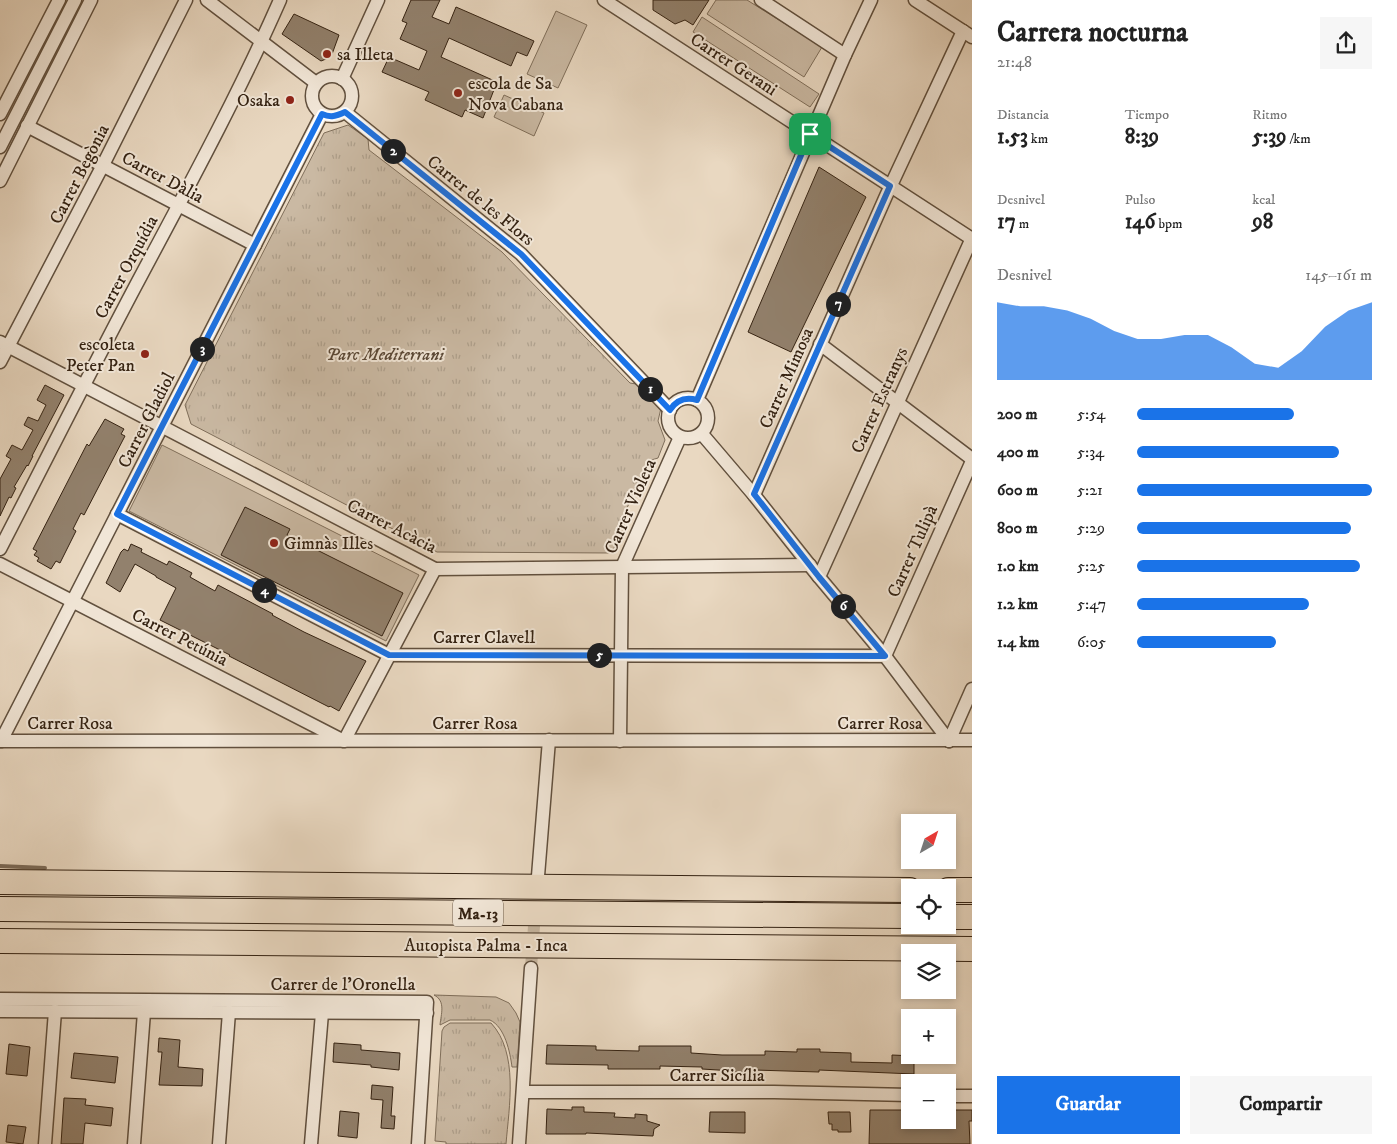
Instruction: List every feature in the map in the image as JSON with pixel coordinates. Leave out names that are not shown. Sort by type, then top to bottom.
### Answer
[{"type":"highway","points":[[0,882],[901,890]]},
{"type":"highway","points":[[956,890],[972,890]]},
{"type":"highway","points":[[0,902],[46,909]]},
{"type":"highway","name":"Autopista Palma - Inca","points":[[0,909],[901,916]]},
{"type":"highway","points":[[956,917],[972,917]]},
{"type":"highway","name":"Autopista Palma - Inca","points":[[0,940],[972,948]]},
{"type":"street","points":[[0,113],[59,0]]},
{"type":"street","points":[[0,147],[75,0]]},
{"type":"street","points":[[0,181],[91,0]]},
{"type":"street","name":"Carrer Begònia","points":[[0,362],[4,344],[103,166],[186,0]]},
{"type":"street","points":[[207,0],[316,83]]},
{"type":"street","name":"Carrer Orquídia","points":[[0,549],[83,385],[179,205],[262,42],[280,0]]},
{"type":"street","points":[[342,79],[378,0]]},
{"type":"street","name":"Carrer Gerani","points":[[604,0],[972,239]]},
{"type":"street","points":[[761,0],[845,55]]},
{"type":"street","points":[[697,400],[810,134],[871,0]]},
{"type":"street","points":[[915,0],[967,34]]},
{"type":"street","name":"Carrer Mimosa","points":[[754,494],[890,186],[967,34]]},
{"type":"street","points":[[328,76],[342,79],[350,86],[352,93],[350,107],[345,112],[336,116],[329,117],[322,114],[312,103],[311,96],[316,83],[328,76]]},
{"type":"street","name":"Carrer de les Flors","points":[[345,112],[521,254],[670,410]]},
{"type":"street","name":"Carrer Gladiol","points":[[1,741],[322,114]]},
{"type":"street","name":"Carrer Dàlia","points":[[27,126],[255,245]]},
{"type":"street","name":"Carrer Estranys","points":[[819,577],[972,239]]},
{"type":"street","name":"Carrer Acàcia","points":[[4,344],[436,569],[810,565]]},
{"type":"street","points":[[820,344],[972,460]]},
{"type":"street","points":[[684,399],[697,400],[706,408],[708,422],[702,434],[694,438],[686,439],[680,437],[672,430],[669,424],[670,410],[677,402],[684,399]]},
{"type":"street","points":[[702,434],[754,494],[819,577],[885,656],[949,741],[972,689]]},
{"type":"street","name":"Carrer Violeta","points":[[620,741],[622,567],[680,437]]},
{"type":"street","name":"Carrer Tulipà","points":[[885,656],[972,460]]},
{"type":"street","name":"Carrer Clavell","points":[[117,514],[389,655],[885,656]]},
{"type":"street","name":"Carrer Petúnia","points":[[0,564],[344,741]]},
{"type":"street","points":[[344,741],[436,569]]},
{"type":"street","points":[[538,876],[548,740]]},
{"type":"street","name":"Carrer Rosa","points":[[1,741],[972,740]]},
{"type":"street","points":[[519,1144],[531,968]]},
{"type":"street","name":"Carrer de l'Oronella","points":[[0,999],[427,1002],[427,1013],[0,1011]]},
{"type":"street","points":[[45,1144],[55,1011]]},
{"type":"street","points":[[134,1144],[144,1012]]},
{"type":"street","points":[[219,1144],[229,1012]]},
{"type":"street","points":[[311,1144],[322,1012]]},
{"type":"street","points":[[418,1144],[427,1013]]},
{"type":"street","name":"Carrer Sicília","points":[[524,1092],[774,1092],[901,1095]]},
{"type":"street","points":[[956,1096],[972,1096]]},
{"type":"green space","points":[[716,0],[747,0],[822,47],[804,77],[707,14]]},
{"type":"green space","points":[[556,11],[587,25],[558,88],[527,74]]},
{"type":"green space","points":[[702,17],[819,94],[810,107],[693,32]]},
{"type":"green space","points":[[504,95],[544,113],[534,136],[494,117]]},
{"type":"green space","name":"Parc Mediterrani","points":[[348,125],[368,139],[369,150],[502,252],[630,383],[642,385],[661,408],[658,421],[665,440],[658,458],[648,461],[623,517],[625,529],[611,553],[437,552],[191,424],[185,405],[324,133]]},
{"type":"green space","name":"Gimnàs Illes","points":[[162,445],[419,575],[386,641],[129,511]]},
{"type":"green space","points":[[434,995],[496,997],[509,1003],[520,1022],[517,1067],[512,1067],[503,1034],[495,1023],[490,1020],[450,1020],[440,1025],[441,1004]]},
{"type":"green space","points":[[450,1023],[491,1023],[500,1035],[506,1049],[510,1081],[506,1144],[446,1144],[446,1142],[435,1141],[442,1031]]},
{"type":"building","points":[[411,0],[440,0],[432,17],[449,24],[456,7],[534,41],[527,56],[517,52],[511,66],[449,38],[441,57],[497,82],[483,118],[465,110],[462,117],[425,100],[429,92],[382,72],[389,57],[419,70],[427,51],[400,39],[407,23],[402,21]]},
{"type":"building","points":[[653,0],[709,0],[693,25],[685,20],[675,24],[653,10]]},
{"type":"building","points":[[294,14],[339,35],[331,57],[321,61],[282,34]]},
{"type":"building","points":[[819,167],[866,197],[791,352],[748,332]]},
{"type":"building","points":[[45,385],[64,395],[0,516],[0,479],[11,459],[6,456],[12,445],[22,450],[33,430],[24,425],[28,417],[38,421],[46,405],[37,400]]},
{"type":"building","points":[[105,419],[124,429],[121,434],[125,436],[84,515],[81,513],[73,529],[76,531],[60,563],[56,561],[51,569],[37,561],[39,558],[34,555],[37,551],[33,549],[87,444],[89,446]]},
{"type":"building","points":[[245,507],[290,529],[287,535],[403,593],[382,636],[221,555]]},
{"type":"building","points":[[131,544],[142,549],[141,552],[167,565],[169,561],[192,573],[190,577],[215,591],[218,585],[304,632],[366,661],[339,711],[160,620],[176,588],[135,564],[120,592],[106,583],[121,552],[124,549],[128,551]]},
{"type":"building","points":[[159,1038],[180,1040],[178,1067],[203,1069],[202,1086],[159,1085],[162,1052],[158,1052]]},
{"type":"building","points":[[334,1043],[361,1045],[361,1050],[400,1053],[399,1070],[371,1067],[371,1065],[333,1062]]},
{"type":"building","points":[[9,1044],[30,1047],[27,1076],[6,1074]]},
{"type":"building","points":[[547,1045],[596,1046],[596,1050],[639,1051],[639,1046],[691,1046],[691,1053],[722,1055],[765,1055],[765,1051],[797,1052],[797,1049],[820,1049],[820,1052],[851,1053],[851,1062],[892,1063],[892,1055],[901,1055],[901,1064],[914,1064],[914,1074],[819,1070],[819,1072],[754,1070],[754,1072],[734,1072],[702,1069],[702,1067],[660,1066],[660,1069],[608,1069],[608,1065],[546,1064]]},
{"type":"building","points":[[74,1053],[118,1057],[115,1083],[71,1078]]},
{"type":"building","points":[[372,1085],[393,1087],[391,1116],[395,1116],[394,1129],[381,1128],[383,1100],[371,1099]]},
{"type":"building","points":[[64,1098],[86,1099],[85,1105],[113,1108],[111,1126],[85,1123],[83,1144],[61,1144]]},
{"type":"building","points":[[572,1107],[584,1107],[584,1112],[615,1113],[614,1117],[635,1118],[635,1114],[647,1115],[647,1121],[660,1125],[654,1129],[653,1136],[586,1133],[546,1134],[547,1109],[572,1110]]},
{"type":"building","points":[[870,1110],[901,1110],[901,1129],[956,1129],[956,1110],[972,1110],[972,1121],[969,1121],[970,1144],[869,1144]]},
{"type":"building","points":[[340,1111],[359,1113],[357,1138],[338,1136]]},
{"type":"building","points":[[710,1112],[745,1112],[745,1133],[709,1132]]},
{"type":"building","points":[[828,1112],[850,1112],[851,1132],[832,1130],[832,1124],[829,1124]]},
{"type":"building","points":[[8,1125],[26,1127],[23,1144],[6,1142]]},
{"type":"waterway","points":[[0,866],[45,868]]},
{"type":"tunnel","points":[[531,968],[537,884]]},
{"type":"place","name":"sa Illeta","points":[[327,54]]},
{"type":"place","name":"escola de Sa Nova Cabana","points":[[458,93]]},
{"type":"place","name":"Osaka","points":[[290,100]]},
{"type":"place","name":"escoleta Peter Pan","points":[[145,354]]},
{"type":"place","name":"Gimnàs Illes","points":[[274,543]]},
{"type":"route","points":[[345,112],[521,254],[670,410],[677,402],[684,399],[691,398],[697,400],[810,134],[890,186],[754,494],[819,577],[885,656],[389,655],[117,514],[322,114],[329,117],[345,112]]}]
